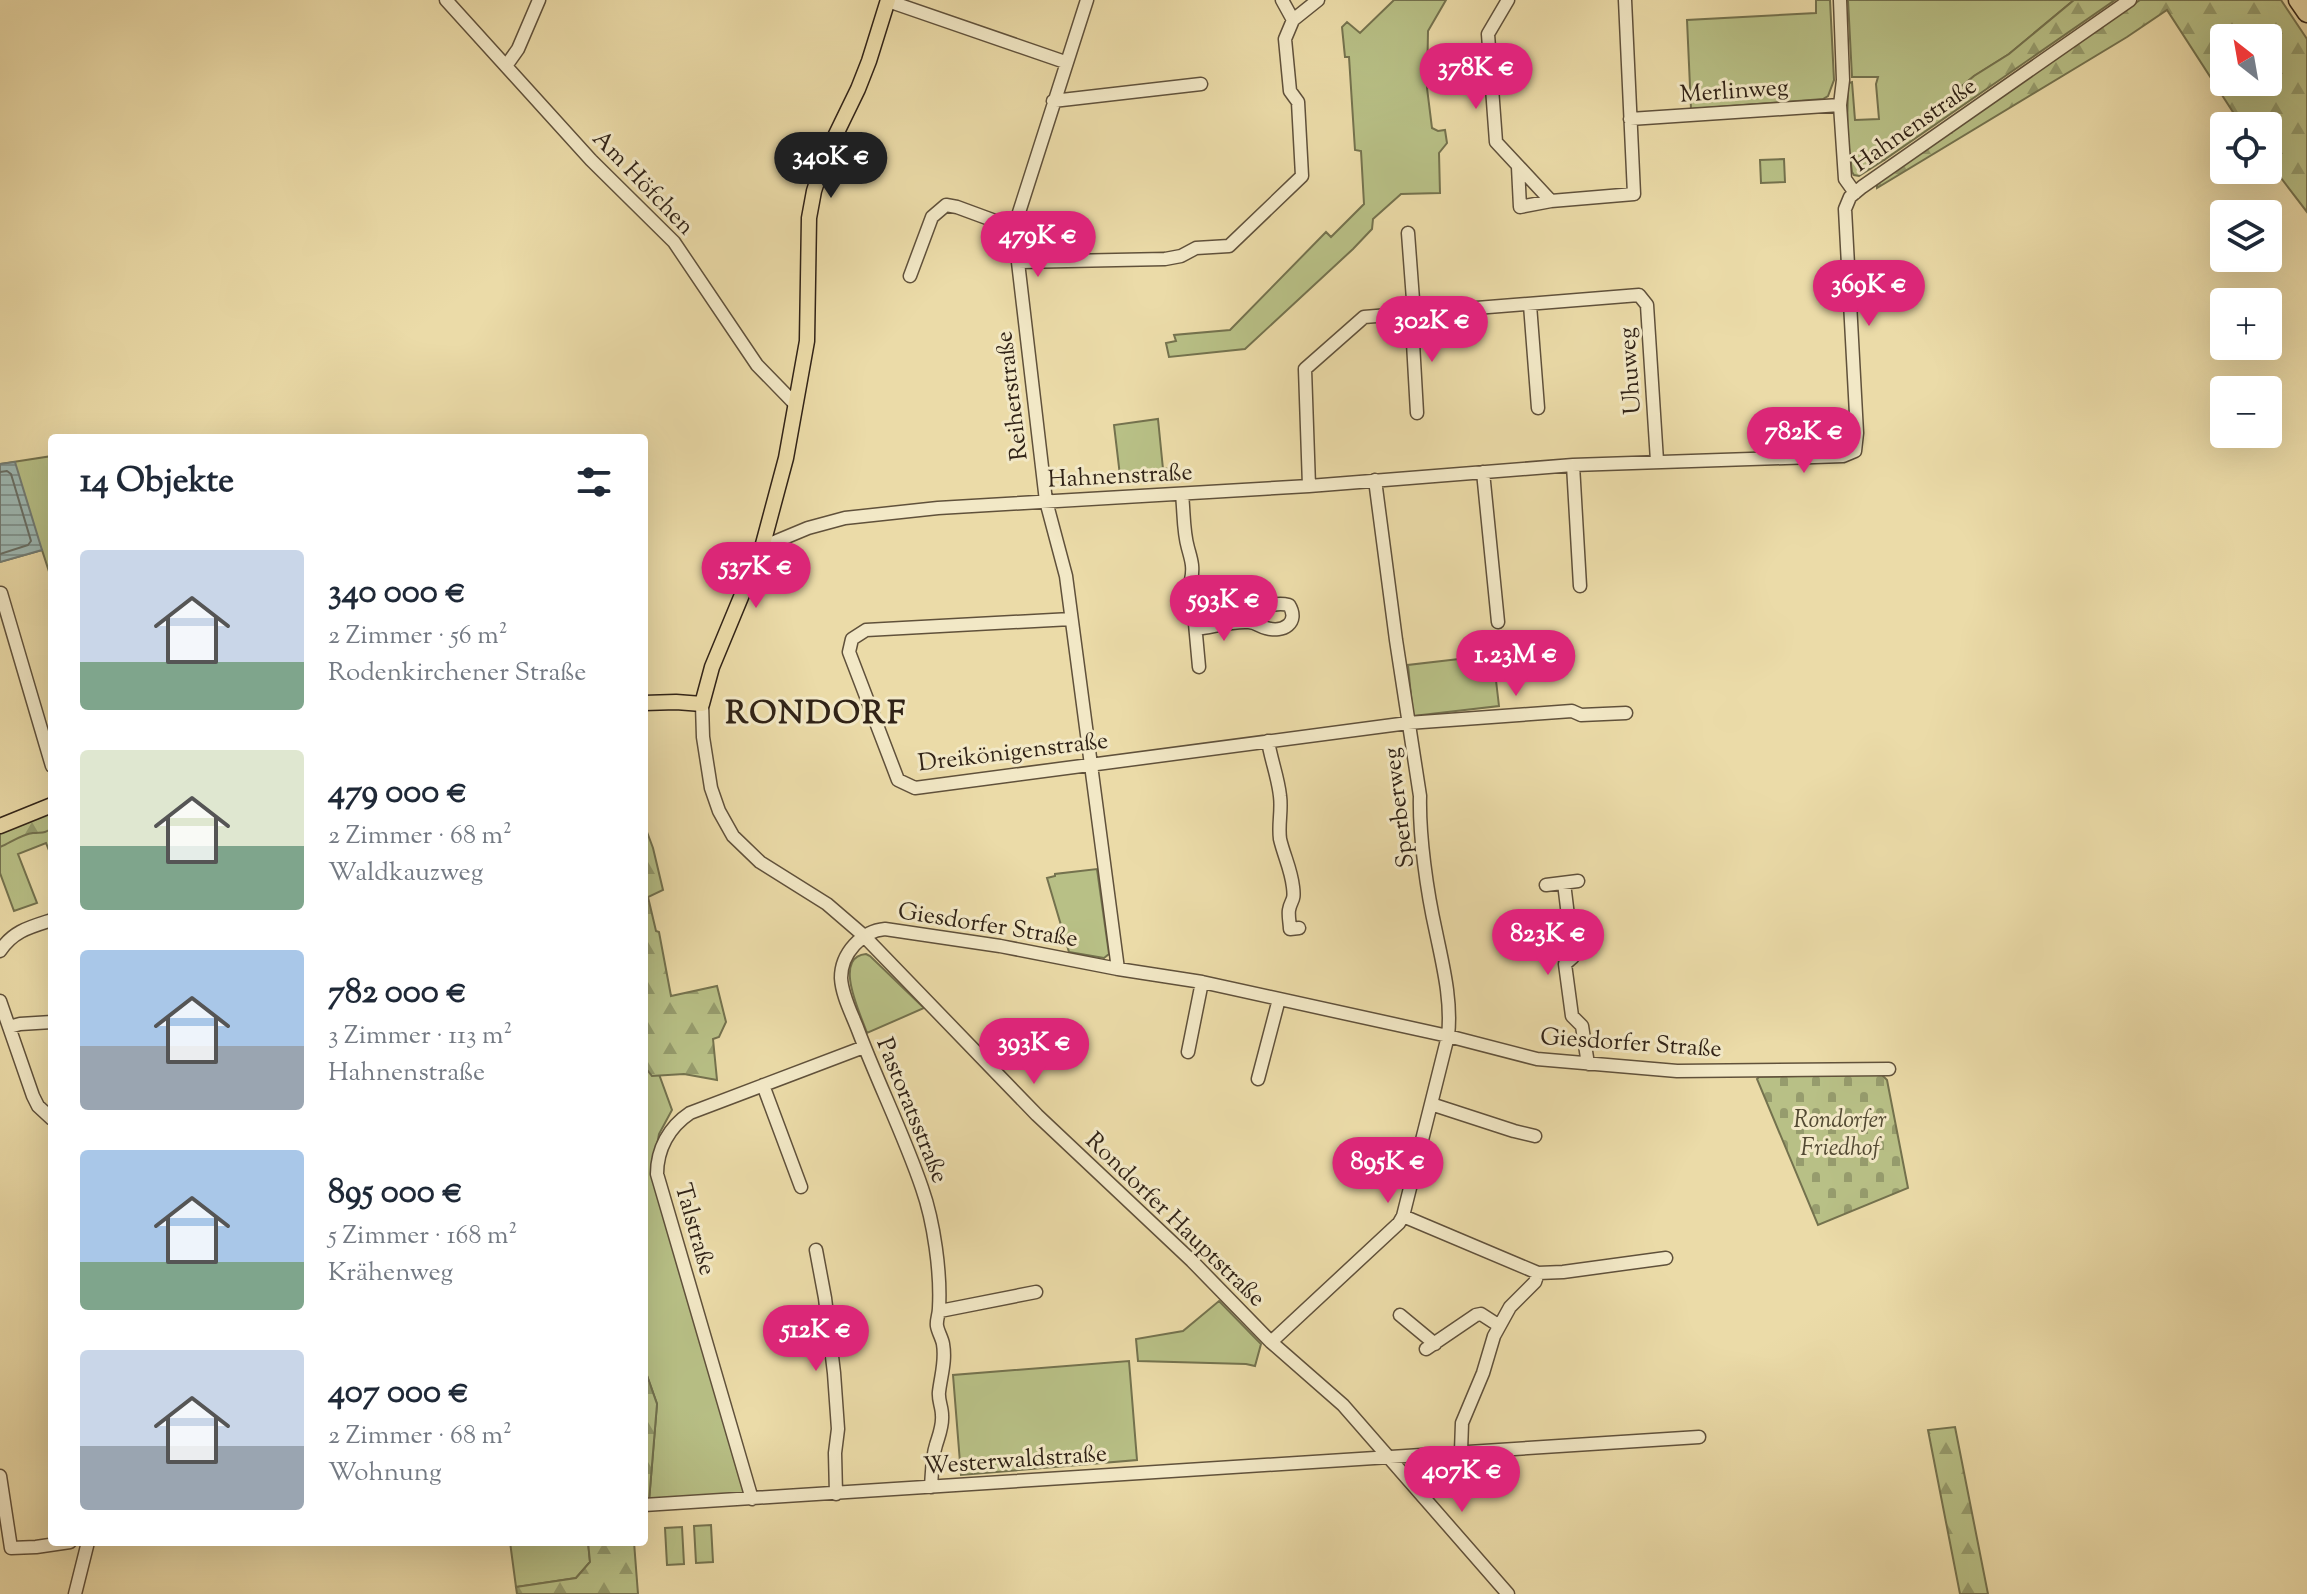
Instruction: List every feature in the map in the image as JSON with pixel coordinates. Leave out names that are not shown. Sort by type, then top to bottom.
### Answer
[{"type":"highway","points":[[2298,0],[2307,13]]},
{"type":"main road","name":"Rondorfer Hauptstraße","points":[[702,704],[712,667],[763,544],[786,458],[807,341],[809,218],[814,191],[825,157],[876,45],[888,1]]},
{"type":"main road","points":[[648,703],[702,704]]},
{"type":"main road","points":[[0,826],[48,807]]},
{"type":"street","name":"Am Höfchen","points":[[446,0],[591,160],[674,242],[757,365],[796,405]]},
{"type":"street","points":[[506,66],[518,49],[539,0]]},
{"type":"street","name":"Reiherstraße","points":[[1087,0],[1014,228],[1046,501],[1064,568],[1118,969]]},
{"type":"street","points":[[1282,0],[1293,20]]},
{"type":"street","points":[[1018,262],[1165,259],[1181,256],[1196,248],[1229,246],[1302,176],[1298,102],[1290,91],[1285,39],[1293,20],[1318,0]]},
{"type":"street","points":[[1508,0],[1488,34],[1496,142],[1551,201]]},
{"type":"street","points":[[1518,167],[1520,207],[1551,201],[1634,194],[1625,0]]},
{"type":"street","points":[[1840,0],[1843,80],[1840,105],[1845,179],[1855,193]]},
{"type":"street","name":"Hahnenstraße","points":[[763,544],[845,518],[1046,501],[1182,495],[1573,465],[1843,456],[1855,451],[1857,433],[1846,203],[1855,193],[2130,0]]},
{"type":"street","points":[[888,1],[1065,62]]},
{"type":"street","points":[[1053,101],[1201,84]]},
{"type":"street","name":"Merlinweg","points":[[1630,119],[1840,105]]},
{"type":"street","points":[[910,276],[932,217],[946,205],[1014,228]]},
{"type":"street","points":[[1408,233],[1417,413]]},
{"type":"street","name":"Uhuweg","points":[[1309,486],[1305,369],[1364,317],[1639,295],[1647,305],[1657,461]]},
{"type":"street","points":[[1530,305],[1538,408]]},
{"type":"street","points":[[1573,465],[1580,586]]},
{"type":"street","points":[[1483,472],[1498,622]]},
{"type":"street","name":"Sperberweg","points":[[1375,480],[1408,723],[1413,739],[1426,867],[1450,1018],[1403,1216]]},
{"type":"street","points":[[1182,495],[1188,547],[1192,556],[1191,580],[1199,667]]},
{"type":"street","points":[[1,593],[48,752]]},
{"type":"street","name":"Dreikönigenstraße","points":[[1071,619],[866,630],[852,639],[849,652],[898,780],[915,788],[1408,723],[1572,711],[1581,715],[1626,713]]},
{"type":"street","points":[[1196,629],[1247,622]]},
{"type":"street","name":"Rondorfer Hauptstraße","points":[[702,704],[703,737],[711,788],[733,836],[760,862],[827,904],[863,935],[1037,1115],[1192,1261],[1271,1342],[1343,1405],[1508,1594]]},
{"type":"street","points":[[1268,741],[1282,807],[1278,823],[1283,854],[1290,865],[1293,884],[1290,929],[1299,928]]},
{"type":"street","points":[[1546,885],[1571,882],[1573,957],[1565,964],[1566,977],[1572,1016],[1582,1026],[1588,1064]]},
{"type":"street","points":[[0,951],[7,940],[19,931],[48,921]]},
{"type":"street","name":"Giesdorfer Straße","points":[[863,935],[885,929],[1202,982],[1448,1036],[1537,1059],[1677,1071],[1889,1069]]},
{"type":"street","name":"Pastoratsstraße","points":[[863,935],[843,966],[841,980],[844,995],[923,1189],[935,1249],[940,1311],[937,1328],[943,1343],[944,1369],[938,1399],[943,1413],[941,1434],[935,1446],[931,1487]]},
{"type":"street","points":[[1188,1052],[1202,982]]},
{"type":"street","points":[[1258,1079],[1279,999]]},
{"type":"street","points":[[0,1001],[33,1096],[48,1115]]},
{"type":"street","points":[[9,1027],[48,1022]]},
{"type":"street","name":"Talstraße","points":[[752,1499],[657,1174],[657,1164],[664,1142],[678,1121],[690,1113],[864,1047]]},
{"type":"street","points":[[763,1085],[801,1187]]},
{"type":"street","points":[[1431,1104],[1535,1136]]},
{"type":"street","points":[[1271,1342],[1403,1216],[1538,1273],[1666,1258]]},
{"type":"street","points":[[816,1250],[825,1298],[837,1415],[836,1494]]},
{"type":"street","points":[[1461,1451],[1462,1423],[1483,1373],[1498,1325],[1510,1307],[1535,1282],[1538,1273]]},
{"type":"street","points":[[940,1311],[1036,1292]]},
{"type":"street","points":[[1400,1315],[1430,1346],[1476,1315],[1481,1314],[1498,1325]]},
{"type":"street","name":"Westerwaldstraße","points":[[648,1505],[1699,1437]]},
{"type":"street","points":[[1238,1467],[1242,1452]]},
{"type":"street","points":[[0,1476],[11,1548],[48,1545]]},
{"type":"street","points":[[75,1594],[87,1546]]},
{"type":"green space","points":[[1394,0],[1446,0],[1428,31],[1427,88],[1432,128],[1445,130],[1447,143],[1439,153],[1440,193],[1401,194],[1373,219],[1372,229],[1353,249],[1245,349],[1169,357],[1166,343],[1176,341],[1174,335],[1230,330],[1326,232],[1331,237],[1364,204],[1361,151],[1355,150],[1349,57],[1345,57],[1342,27],[1347,22],[1360,33]]},
{"type":"green space","points":[[1816,0],[1830,0],[1834,80],[1828,96],[1823,99],[1691,109],[1687,20],[1816,13]]},
{"type":"green space","points":[[1848,0],[2074,0],[2009,54],[1974,76],[1915,125],[1882,146],[1881,158],[1884,160],[1859,176],[1852,172],[1847,133],[1848,86],[1852,82],[1855,120],[1879,119],[1878,77],[1852,77]]},
{"type":"green space","points":[[2074,0],[2115,0],[1884,160],[1881,158],[1878,152],[1882,146],[1915,125],[1974,76],[2009,54]]},
{"type":"green space","points":[[2140,0],[2281,0],[2307,39],[2307,212],[2282,179],[2282,112],[2233,112],[2223,96],[2282,96],[2282,24],[2210,24],[2210,77],[2167,10],[1877,188],[1877,183]]},
{"type":"green space","points":[[1784,159],[1785,182],[1761,183],[1760,160]]},
{"type":"green space","points":[[1158,419],[1163,469],[1172,468],[1175,480],[1121,484],[1114,425]]},
{"type":"green space","points":[[48,457],[48,569],[42,550],[0,562],[0,464]]},
{"type":"green space","points":[[1493,655],[1499,706],[1413,716],[1408,665]]},
{"type":"green space","points":[[48,812],[48,848],[46,843],[18,854],[37,903],[14,911],[0,873],[0,831]]},
{"type":"green space","points":[[48,812],[48,830],[45,832],[25,835],[0,847],[0,831]]},
{"type":"green space","points":[[648,835],[653,848],[663,890],[648,897]]},
{"type":"green space","points":[[1097,869],[1109,954],[1104,958],[1069,952],[1047,878],[1055,874]]},
{"type":"green space","points":[[648,897],[656,931],[659,932],[671,996],[717,986],[726,1022],[719,1037],[713,1039],[717,1080],[684,1074],[652,1076],[648,1071]]},
{"type":"green space","points":[[866,954],[924,1008],[867,1033],[850,976],[851,965],[856,958]]},
{"type":"green space","points":[[648,1044],[672,1110],[659,1134],[652,1173],[744,1493],[649,1501],[657,1404],[648,1378]]},
{"type":"green space","name":"Rondorfer Friedhof","points":[[1881,1074],[1887,1080],[1908,1188],[1818,1225],[1757,1079]]},
{"type":"green space","points":[[1219,1301],[1261,1344],[1255,1366],[1138,1361],[1136,1339],[1183,1331]]},
{"type":"green space","points":[[1129,1361],[1137,1460],[961,1475],[953,1375]]},
{"type":"green space","points":[[648,1378],[657,1404],[648,1501]]},
{"type":"green space","points":[[1955,1427],[1988,1594],[1960,1594],[1928,1430]]},
{"type":"green space","points":[[711,1525],[713,1562],[696,1563],[694,1526]]},
{"type":"green space","points":[[682,1527],[684,1564],[667,1565],[665,1528]]},
{"type":"green space","points":[[511,1546],[588,1546],[590,1562],[576,1578],[516,1587]]},
{"type":"green space","points":[[588,1546],[634,1546],[638,1594],[517,1594],[516,1587],[576,1578],[590,1562]]},
{"type":"water","points":[[15,462],[42,550],[0,562],[0,464]]},
{"type":"district","name":"RONDORF","points":[[816,712]]}]
